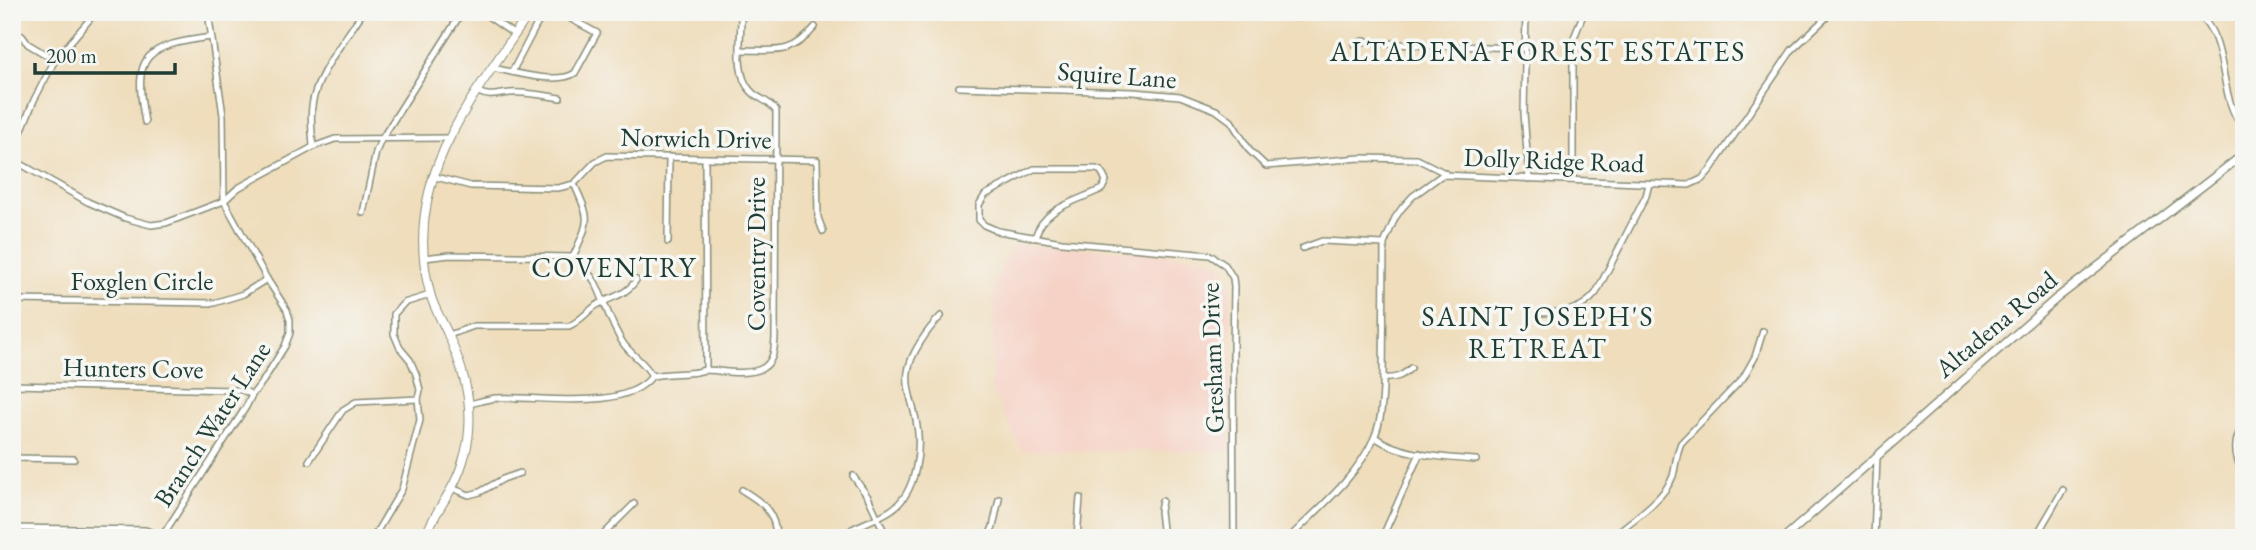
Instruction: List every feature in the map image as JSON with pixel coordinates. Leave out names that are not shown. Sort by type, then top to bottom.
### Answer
[{"type":"main road","points":[[425,538],[430,523],[452,488],[470,431],[470,404],[464,376],[430,295],[424,258],[424,221],[432,176],[448,138],[530,12]]},
{"type":"street","points":[[96,12],[55,60],[34,100],[12,157],[88,202],[140,223],[166,223],[224,201],[238,188],[313,147],[335,139],[448,138]]},
{"type":"street","name":"Branch Water Lane","points":[[161,537],[263,381],[290,333],[287,310],[224,201],[223,116],[208,12]]},
{"type":"street","points":[[313,147],[311,117],[314,94],[321,77],[363,12]]},
{"type":"street","points":[[363,213],[381,140],[463,12]]},
{"type":"street","points":[[482,12],[515,35]]},
{"type":"street","points":[[512,72],[537,24],[548,12]]},
{"type":"street","points":[[493,68],[544,77],[571,76],[575,73],[597,33],[558,12]]},
{"type":"street","points":[[1526,12],[1524,113],[1529,178]]},
{"type":"street","points":[[1573,180],[1573,53],[1574,38],[1584,12]]},
{"type":"street","name":"Dolly Ridge Road","points":[[1289,538],[1349,477],[1375,437],[1382,413],[1384,244],[1395,218],[1413,196],[1442,175],[1689,185],[1702,179],[1792,50],[1832,12]]},
{"type":"street","points":[[2196,12],[2206,20],[2217,41],[2229,104],[2244,129]]},
{"type":"street","name":"Coventry Drive","points":[[470,404],[494,398],[612,399],[635,391],[652,376],[706,369],[714,372],[754,371],[763,368],[774,355],[776,111],[769,102],[752,93],[744,83],[740,72],[741,17]]},
{"type":"street","points":[[741,50],[780,50],[793,47],[815,27]]},
{"type":"street","points":[[22,36],[28,44],[55,60]]},
{"type":"street","points":[[145,122],[139,94],[139,77],[149,57],[169,44],[211,37]]},
{"type":"street","points":[[1355,44],[1363,41],[1525,48]]},
{"type":"street","name":"Squire Lane","points":[[960,88],[1133,92],[1180,96],[1216,110],[1231,121],[1250,151],[1266,166],[1360,158],[1417,159],[1449,175]]},
{"type":"street","points":[[478,92],[486,96],[538,94],[560,99]]},
{"type":"street","name":"Altadena Road","points":[[1784,538],[2057,298],[2244,154]]},
{"type":"street","name":"Norwich Drive","points":[[574,184],[601,157],[817,160],[818,218],[823,231]]},
{"type":"street","points":[[668,242],[669,157]]},
{"type":"street","points":[[705,158],[706,369]]},
{"type":"street","name":"Gresham Drive","points":[[1035,238],[1037,229],[1047,216],[1102,189],[1106,181],[1101,171],[1096,169],[1034,169],[985,195],[979,205],[979,220],[984,226],[998,231],[1035,238],[1210,255],[1219,259],[1230,272],[1234,288],[1234,538]]},
{"type":"street","points":[[432,176],[454,184],[471,186],[558,188],[574,184],[588,216],[573,257]]},
{"type":"street","points":[[1539,313],[1571,311],[1589,301],[1596,293],[1650,184]]},
{"type":"street","points":[[1303,248],[1322,241],[1384,244]]},
{"type":"street","points":[[424,258],[450,255],[573,257],[589,272],[595,282],[623,344],[647,366],[652,376]]},
{"type":"street","name":"Foxglen Circle","points":[[12,300],[214,303],[243,294],[267,279]]},
{"type":"street","points":[[449,335],[474,326],[569,326],[579,322],[595,306],[626,291],[636,280]]},
{"type":"street","points":[[373,538],[402,489],[420,420],[420,390],[410,360],[400,348],[394,334],[394,314],[404,303],[430,295]]},
{"type":"street","points":[[852,529],[891,510],[901,501],[915,471],[918,431],[908,391],[908,370],[934,323],[941,316]]},
{"type":"street","points":[[1611,538],[1665,492],[1673,475],[1681,443],[1743,378],[1755,357],[1763,331]]},
{"type":"street","points":[[1383,378],[1401,377],[1411,368]]},
{"type":"street","name":"Hunters Cove","points":[[12,385],[243,390],[252,395]]},
{"type":"street","points":[[309,461],[343,411],[356,402],[418,399]]},
{"type":"street","points":[[2244,424],[2235,441],[2239,467],[2244,473]]},
{"type":"street","points":[[1375,437],[1382,442],[1420,453],[1476,460]]},
{"type":"street","points":[[1382,538],[1420,453]]},
{"type":"street","points":[[1874,538],[1877,455]]},
{"type":"street","points":[[12,458],[74,459]]},
{"type":"street","points":[[452,488],[469,495],[520,473]]},
{"type":"street","points":[[853,475],[868,497],[887,538]]},
{"type":"street","points":[[742,490],[769,510],[774,520],[776,538]]},
{"type":"street","points":[[2035,538],[2063,490]]},
{"type":"street","points":[[1077,538],[1080,498]]},
{"type":"street","points":[[988,538],[999,499]]},
{"type":"street","points":[[1162,501],[1160,511],[1163,538]]},
{"type":"street","points":[[600,538],[634,504]]},
{"type":"street","points":[[12,528],[145,530],[161,537]]},
{"type":"street","points":[[72,530],[72,538]]},
{"type":"shaded area","points":[[1013,245],[1121,250],[1209,258],[1223,268],[1230,284],[1230,451],[1022,451],[991,388],[995,280]]},
{"type":"district","name":"ALTADENA FOREST ESTATES","points":[[1538,51]]},
{"type":"district","name":"COVENTRY","points":[[614,267]]},
{"type":"district","name":"SAINT JOSEPH'S RETREAT","points":[[1538,332]]}]
